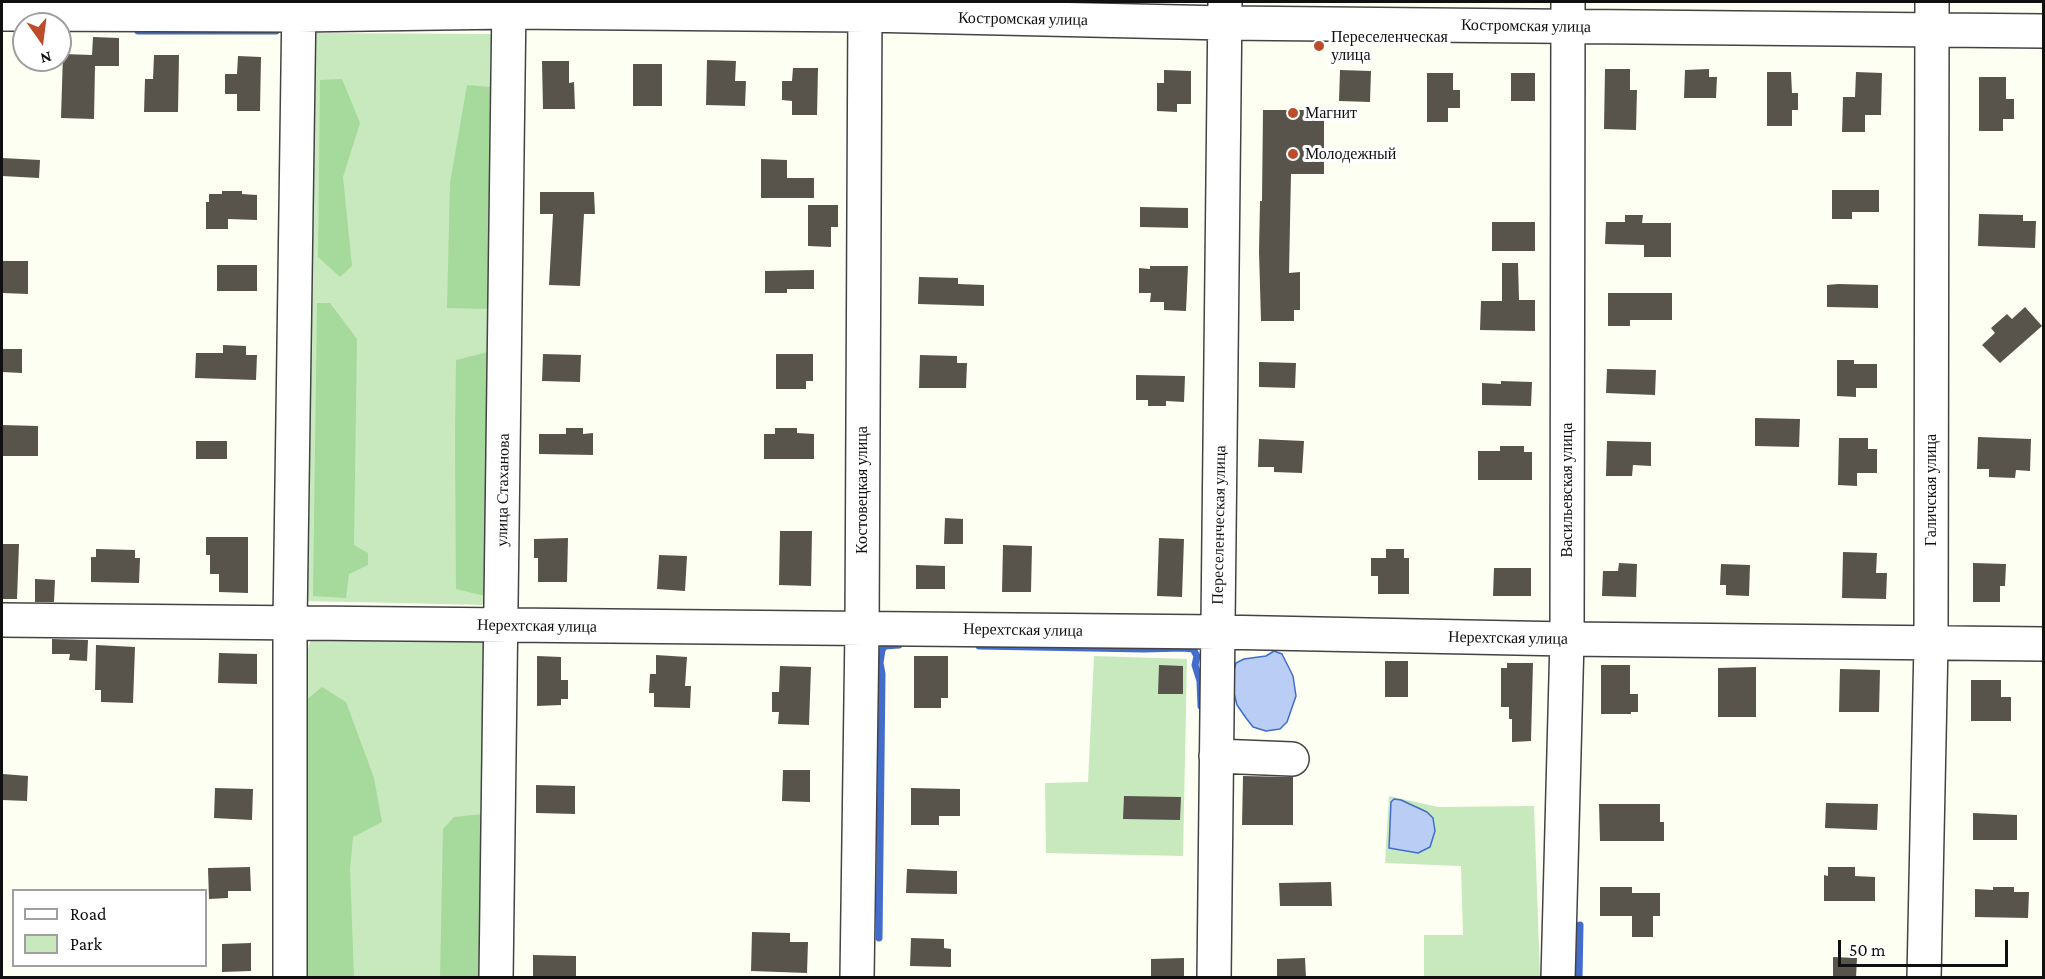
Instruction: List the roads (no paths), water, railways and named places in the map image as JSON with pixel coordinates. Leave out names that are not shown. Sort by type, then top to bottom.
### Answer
[{"type":"street","name":"Костромская улица","points":[[2,14],[299,8],[509,7],[1932,16],[2043,31]]},
{"type":"street","name":"улица Стаханова","points":[[496,978],[509,7]]},
{"type":"street","points":[[290,978],[290,623],[299,8]]},
{"type":"street","name":"Костовецкая улица","points":[[856,978],[862,629],[865,8]]},
{"type":"street","name":"Переселенческая улица","points":[[1214,978],[1225,12]]},
{"type":"street","name":"Васильевская улица","points":[[1558,978],[1567,639],[1568,14]]},
{"type":"street","name":"Галичская улица","points":[[1924,978],[1931,643],[1932,16]]},
{"type":"street","name":"Нерехтская улица","points":[[2,620],[2043,644]]},
{"type":"street","points":[[1216,756],[1292,759]]},
{"type":"water","points":[[1274,651],[1282,654],[1293,676],[1296,696],[1287,722],[1280,729],[1266,731],[1253,727],[1246,718],[1237,705],[1231,681],[1236,663],[1244,659],[1266,656]]},
{"type":"water","points":[[1394,799],[1427,812],[1433,818],[1435,831],[1430,847],[1418,853],[1389,848],[1391,802]]},
{"type":"waterway","points":[[138,31],[276,31]]},
{"type":"waterway","points":[[879,938],[882,674],[880,663],[885,646],[899,645]]},
{"type":"waterway","points":[[979,646],[1193,649],[1197,656],[1195,665],[1200,681],[1201,706]]},
{"type":"waterway","points":[[1579,978],[1580,925]]},
{"type":"place","name":"Переселенческая улица","points":[[1319,46]]},
{"type":"place","name":"Магнит","points":[[1293,113]]},
{"type":"place","name":"Молодежный","points":[[1293,154]]}]
